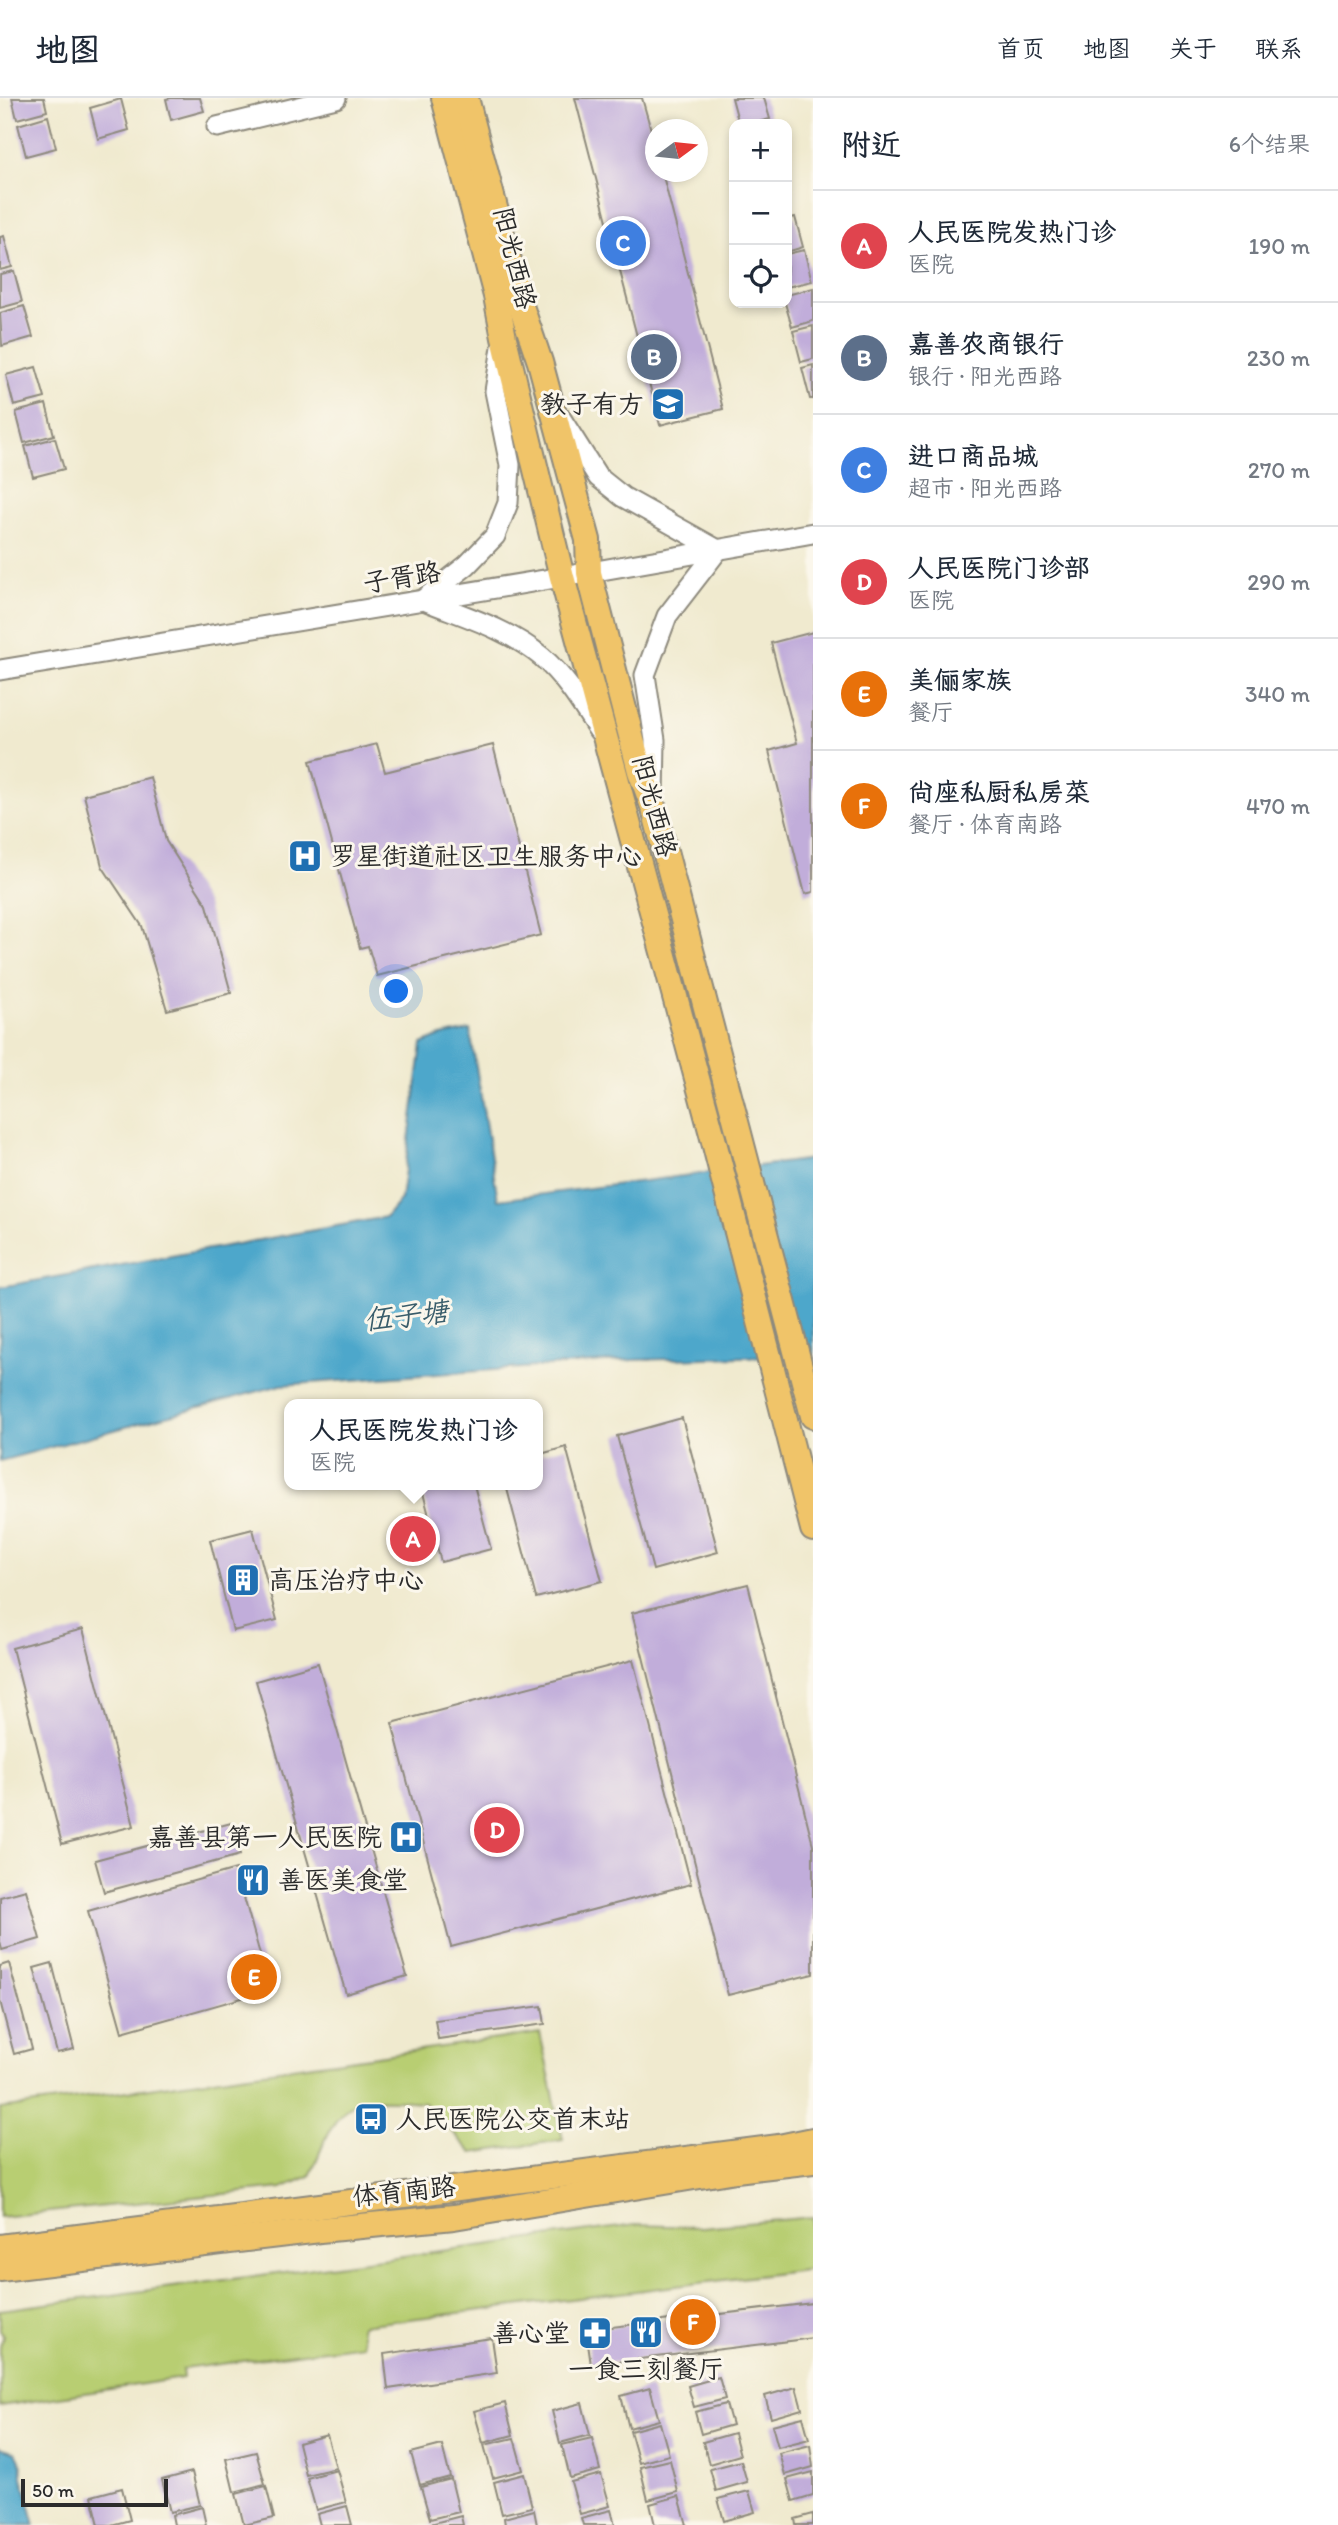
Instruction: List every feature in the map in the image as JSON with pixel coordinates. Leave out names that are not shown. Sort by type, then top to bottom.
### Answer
[{"type":"main road","name":"阳光西路","points":[[444,98],[496,296],[562,577],[712,1134],[813,1530]]},
{"type":"main road","name":"阳光西路","points":[[466,98],[521,306],[588,540],[589,573],[640,771],[654,809],[811,1407]]},
{"type":"main road","name":"体育南路","points":[[0,2247],[417,2195],[807,2140]]},
{"type":"main road","name":"体育南路","points":[[0,2269],[320,2230],[454,2217],[736,2169],[813,2161]]},
{"type":"main road","points":[[736,2169],[782,2179],[813,2178]]},
{"type":"street","points":[[217,127],[336,98]]},
{"type":"street","points":[[504,338],[495,391],[510,464],[508,503],[495,536],[467,565],[423,600],[500,631],[541,657],[572,689],[606,741]]},
{"type":"street","points":[[550,401],[598,477],[632,503],[718,550],[667,616],[645,675],[655,740],[654,809]]},
{"type":"street","name":"子胥路","points":[[0,670],[589,573],[813,533]]},
{"type":"green space","points":[[540,2033],[563,2140],[472,2153],[424,2102],[359,2102],[338,2118],[326,2137],[310,2176],[282,2188],[0,2217],[0,2109]]},
{"type":"green space","points":[[813,2217],[813,2269],[361,2325],[363,2345],[182,2369],[183,2378],[0,2406],[0,2348],[3,2336],[0,2329],[0,2310],[635,2225],[701,2227]]},
{"type":"water","name":"伍子塘","points":[[470,1030],[498,1200],[813,1159],[813,1355],[634,1360],[281,1385],[0,1461],[0,1287],[386,1217],[401,1199],[422,1044],[441,1036]]},
{"type":"water","points":[[0,2447],[16,2452],[22,2464],[22,2477],[35,2525],[0,2525]]},
{"type":"building","points":[[12,98],[44,98],[47,111],[17,119]]},
{"type":"building","points":[[200,98],[204,111],[171,120],[166,99]]},
{"type":"building","points":[[575,98],[642,98],[648,119],[645,119],[645,182],[665,182],[723,409],[660,425]]},
{"type":"building","points":[[732,98],[764,98],[770,119],[738,119]]},
{"type":"building","points":[[121,99],[129,130],[98,139],[90,108]]},
{"type":"building","points":[[48,116],[56,148],[26,156],[18,125]]},
{"type":"building","points":[[795,217],[803,247],[792,250],[792,245],[792,218]]},
{"type":"building","points":[[4,236],[12,267],[0,270],[0,237]]},
{"type":"building","points":[[804,250],[812,281],[792,286],[792,253]]},
{"type":"building","points":[[14,271],[22,302],[0,308],[0,274]]},
{"type":"building","points":[[813,288],[813,321],[792,327],[786,308],[792,308],[792,294]]},
{"type":"building","points":[[24,306],[33,337],[2,346],[0,313]]},
{"type":"building","points":[[813,326],[813,359],[801,362],[793,331]]},
{"type":"building","points":[[813,365],[813,399],[810,399],[802,368]]},
{"type":"building","points":[[36,367],[45,398],[14,406],[6,375]]},
{"type":"building","points":[[46,404],[54,435],[24,443],[16,412]]},
{"type":"building","points":[[55,438],[64,469],[33,477],[25,446]]},
{"type":"building","points":[[813,632],[813,892],[805,894],[769,751],[797,743],[771,643]]},
{"type":"building","points":[[377,744],[385,772],[493,745],[541,935],[377,976],[368,946],[360,948],[310,761]]},
{"type":"building","points":[[150,777],[166,841],[207,905],[231,993],[167,1010],[142,926],[102,866],[84,795]]},
{"type":"building","points":[[682,1418],[718,1552],[653,1570],[617,1436]]},
{"type":"building","points":[[566,1447],[602,1581],[536,1598],[507,1490],[543,1490],[543,1453]]},
{"type":"building","points":[[422,1490],[475,1490],[491,1549],[441,1562]]},
{"type":"building","name":"高压治疗中心","points":[[253,1529],[277,1620],[233,1631],[210,1540]]},
{"type":"building","points":[[748,1584],[813,1845],[813,1974],[728,1995],[632,1613]]},
{"type":"building","points":[[83,1629],[134,1826],[62,1844],[12,1648]]},
{"type":"building","points":[[633,1660],[691,1884],[451,1947],[392,1723]]},
{"type":"building","points":[[318,1663],[407,1976],[346,1994],[256,1681]]},
{"type":"building","points":[[231,1823],[240,1855],[104,1892],[95,1860]]},
{"type":"building","points":[[236,1869],[270,1990],[122,2032],[88,1911]]},
{"type":"building","points":[[26,1890],[40,1939],[2,1950],[0,1897]]},
{"type":"building","points":[[9,1963],[32,2049],[14,2054],[0,2001],[0,1966]]},
{"type":"building","points":[[52,1963],[74,2049],[57,2053],[34,1968]]},
{"type":"building","points":[[542,2006],[545,2024],[438,2039],[435,2020]]},
{"type":"building","points":[[813,2303],[813,2338],[591,2365],[586,2330]]},
{"type":"building","points":[[492,2338],[497,2373],[388,2389],[384,2354]]},
{"type":"building","points":[[719,2377],[725,2399],[694,2407],[688,2386]]},
{"type":"building","points":[[796,2387],[802,2409],[771,2418],[765,2396]]},
{"type":"building","points":[[650,2388],[659,2420],[629,2428],[621,2396]]},
{"type":"building","points":[[505,2403],[513,2435],[483,2443],[474,2411]]},
{"type":"building","points":[[582,2403],[590,2435],[560,2443],[552,2411]]},
{"type":"building","points":[[726,2404],[732,2425],[701,2434],[695,2412]]},
{"type":"building","points":[[803,2417],[809,2439],[778,2447],[772,2425]]},
{"type":"building","points":[[660,2423],[669,2455],[639,2463],[630,2431]]},
{"type":"building","points":[[734,2433],[740,2455],[709,2464],[703,2442]]},
{"type":"building","points":[[327,2435],[336,2468],[306,2475],[298,2443]]},
{"type":"building","points":[[514,2438],[523,2470],[493,2478],[484,2445]]},
{"type":"building","points":[[592,2438],[600,2470],[570,2478],[562,2445]]},
{"type":"building","points":[[442,2445],[450,2477],[420,2485],[411,2453]]},
{"type":"building","points":[[810,2445],[813,2467],[785,2475],[779,2453]]},
{"type":"building","points":[[256,2452],[265,2484],[234,2492],[226,2459]]},
{"type":"building","points":[[670,2460],[678,2492],[648,2500],[640,2467]]},
{"type":"building","points":[[741,2461],[747,2482],[716,2491],[710,2469]]},
{"type":"building","points":[[337,2470],[346,2502],[316,2510],[307,2478]]},
{"type":"building","points":[[192,2472],[200,2505],[170,2512],[162,2480]]},
{"type":"building","points":[[813,2472],[813,2495],[793,2501],[787,2479]]},
{"type":"building","points":[[524,2474],[532,2507],[502,2514],[494,2482]]},
{"type":"building","points":[[601,2474],[610,2506],[580,2514],[571,2482]]},
{"type":"building","points":[[451,2479],[459,2512],[430,2519],[421,2487]]},
{"type":"building","points":[[266,2486],[274,2518],[244,2525],[236,2494]]},
{"type":"building","points":[[122,2488],[130,2520],[99,2525],[92,2496]]},
{"type":"building","points":[[749,2491],[755,2512],[724,2521],[718,2499]]},
{"type":"building","points":[[679,2496],[687,2525],[655,2525],[650,2504]]},
{"type":"building","points":[[347,2506],[352,2525],[320,2525],[317,2514]]},
{"type":"building","points":[[202,2507],[206,2525],[174,2525],[172,2515]]},
{"type":"building","points":[[534,2510],[537,2525],[505,2525],[504,2518]]},
{"type":"building","points":[[611,2510],[615,2525],[583,2525],[581,2518]]},
{"type":"building","points":[[813,2514],[813,2525],[796,2525],[795,2519]]},
{"type":"building","points":[[461,2516],[463,2525],[430,2525],[430,2524]]},
{"type":"place","name":"进口商品城","points":[[623,243]]},
{"type":"place","name":"嘉善农商银行","points":[[654,357]]},
{"type":"place","name":"教子有方","points":[[668,404]]},
{"type":"place","name":"罗星街道社区卫生服务中心","points":[[305,856]]},
{"type":"place","name":"人民医院发热门诊","points":[[413,1539]]},
{"type":"place","name":"高压治疗中心","points":[[243,1580]]},
{"type":"place","name":"人民医院门诊部","points":[[497,1830]]},
{"type":"place","name":"嘉善县第一人民医院","points":[[406,1837]]},
{"type":"place","name":"善医美食堂","points":[[253,1880]]},
{"type":"place","name":"美俪家族","points":[[254,1977]]},
{"type":"place","name":"人民医院公交首末站","points":[[371,2119]]},
{"type":"place","name":"尚座私厨私房菜","points":[[693,2322]]},
{"type":"place","name":"一食三刻餐厅","points":[[646,2332]]},
{"type":"place","name":"善心堂","points":[[595,2333]]}]
